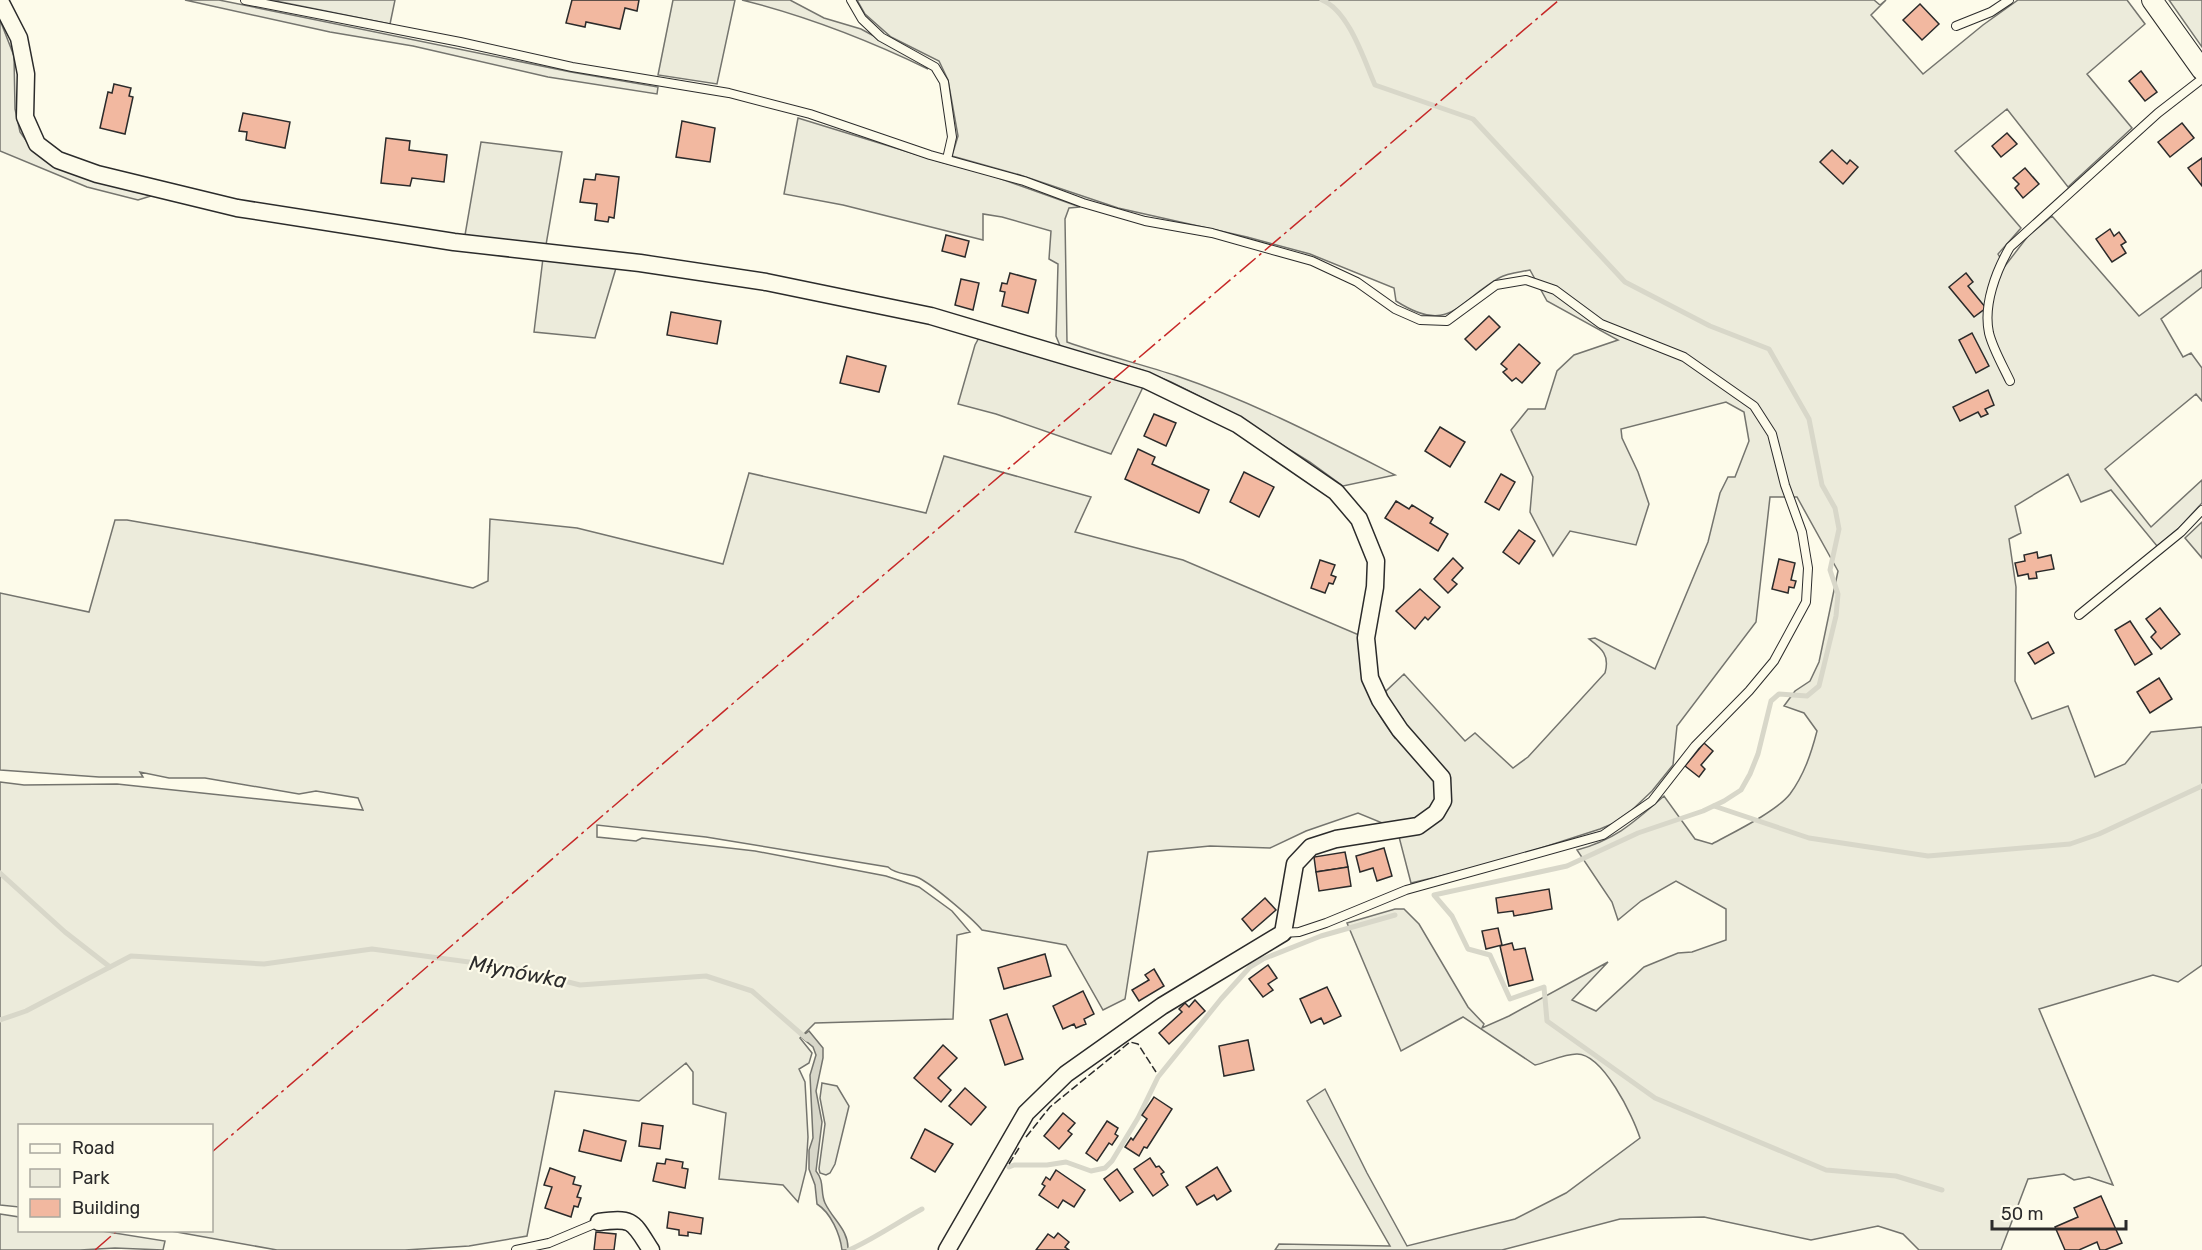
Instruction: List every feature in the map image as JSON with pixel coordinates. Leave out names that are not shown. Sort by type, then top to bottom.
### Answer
[{"type":"street","points":[[2152,0],[2202,70]]},
{"type":"street","points":[[0,2],[19,38],[26,74],[25,117],[37,144],[58,160],[97,174],[237,208],[454,242],[639,263],[766,282],[931,316],[1146,380],[1237,424],[1336,492],[1359,519],[1376,561],[1375,587],[1366,638],[1370,678],[1380,699],[1400,730],[1442,778],[1443,801],[1436,813],[1419,826],[1336,838],[1311,847],[1295,864],[1283,933],[1162,1005],[1066,1074],[1026,1113],[947,1250]]},
{"type":"street","points":[[599,1222],[623,1219],[629,1222],[635,1226],[651,1250]]},
{"type":"lane","points":[[245,0],[572,67],[729,93],[810,114],[947,159],[1024,181],[1083,203],[1135,218],[1212,233],[1312,261],[1357,282],[1395,309],[1420,320],[1448,321],[1497,285],[1526,280],[1555,290],[1601,324],[1684,357],[1754,406],[1773,434],[1785,485],[1802,532],[1808,568],[1806,602],[1774,661],[1749,691],[1695,746],[1652,801],[1603,835],[1406,890],[1326,924],[1299,932],[1283,933]]},
{"type":"lane","points":[[851,0],[862,19],[881,37],[935,67],[944,82],[952,137],[947,159]]},
{"type":"lane","points":[[1956,26],[1991,12],[2009,0]]},
{"type":"lane","points":[[2010,381],[1989,333],[1989,300],[1998,267],[2010,248],[2158,113],[2202,80]]},
{"type":"lane","points":[[2079,615],[2181,532],[2202,510]]},
{"type":"lane","points":[[516,1250],[549,1243],[599,1222]]},
{"type":"green space","points":[[185,0],[219,0],[571,72],[658,87],[657,94],[548,77],[413,46],[330,32]]},
{"type":"green space","points":[[271,0],[395,0],[390,24]]},
{"type":"green space","points":[[673,0],[735,0],[717,84],[658,75]]},
{"type":"green space","points":[[742,0],[790,0],[824,18],[861,29],[922,62],[928,69],[836,30],[790,13]]},
{"type":"green space","points":[[857,0],[1874,0],[1880,5],[1886,0],[1871,15],[1923,74],[2018,0],[2127,0],[2145,24],[2087,74],[2132,128],[2068,187],[2007,109],[1955,151],[2021,228],[1998,254],[2005,266],[2028,236],[2052,216],[2139,316],[2202,270],[2202,287],[2161,319],[2183,357],[2191,353],[2202,368],[2202,401],[2196,394],[2105,469],[2151,527],[2202,480],[2202,503],[2179,528],[2157,546],[2111,490],[2081,502],[2068,474],[2015,506],[2021,533],[2009,539],[2016,587],[2015,681],[2032,719],[2068,706],[2095,777],[2125,764],[2151,732],[2202,727],[2202,965],[2178,982],[2153,975],[2039,1009],[2113,1185],[2089,1177],[2074,1180],[2064,1174],[2028,1179],[2001,1250],[1919,1250],[1903,1234],[1878,1226],[1811,1240],[1704,1217],[1620,1219],[1502,1250],[1275,1250],[1279,1244],[1390,1246],[1307,1101],[1325,1089],[1407,1246],[1515,1219],[1566,1193],[1640,1138],[1616,1088],[1597,1064],[1587,1057],[1572,1054],[1535,1065],[1463,1017],[1401,1051],[1347,923],[1395,909],[1404,909],[1419,924],[1468,1007],[1484,1024],[1482,1028],[1509,1016],[1608,962],[1572,1000],[1596,1011],[1644,967],[1678,953],[1692,952],[1726,940],[1726,909],[1676,881],[1641,901],[1618,920],[1612,902],[1577,850],[1614,835],[1634,822],[1664,796],[1695,839],[1712,844],[1775,808],[1790,794],[1803,772],[1817,731],[1804,713],[1784,706],[1795,691],[1810,681],[1819,662],[1838,571],[1797,497],[1770,497],[1756,622],[1677,726],[1673,765],[1652,791],[1632,810],[1612,824],[1600,829],[1488,865],[1411,883],[1397,829],[1358,813],[1306,831],[1270,848],[1210,846],[1148,852],[1125,999],[1103,1010],[1066,945],[982,930],[942,894],[915,876],[888,867],[706,837],[597,825],[597,837],[636,841],[642,838],[755,851],[886,876],[919,887],[952,911],[970,932],[957,935],[953,1019],[815,1023],[800,1038],[812,1053],[809,1063],[799,1069],[805,1082],[808,1137],[806,1170],[798,1202],[783,1185],[719,1179],[726,1113],[693,1104],[693,1072],[686,1063],[639,1101],[555,1091],[527,1236],[469,1246],[405,1250],[277,1250],[177,1232],[213,1232],[213,1124],[18,1124],[18,1207],[0,1205],[0,782],[24,785],[117,784],[363,810],[358,798],[316,791],[299,794],[205,778],[169,778],[140,772],[143,777],[99,777],[0,770],[0,593],[89,612],[115,520],[127,520],[257,543],[473,588],[488,581],[490,519],[577,528],[723,564],[749,473],[926,513],[944,456],[1091,497],[1075,532],[1183,560],[1359,635],[1361,666],[1367,690],[1378,713],[1395,738],[1403,719],[1385,692],[1404,674],[1465,741],[1475,733],[1513,768],[1528,757],[1605,673],[1606,657],[1589,639],[1595,638],[1655,669],[1708,542],[1720,493],[1728,477],[1735,477],[1749,441],[1744,412],[1726,402],[1621,429],[1622,438],[1638,472],[1649,504],[1636,545],[1570,531],[1553,556],[1530,512],[1533,477],[1511,430],[1528,409],[1545,409],[1557,371],[1574,355],[1618,340],[1547,301],[1530,270],[1499,278],[1451,312],[1428,315],[1414,311],[1396,301],[1394,288],[1310,254],[1247,237],[1118,208],[1020,175],[952,156],[958,136],[948,80],[939,61],[891,37],[865,14]]},
{"type":"green space","points":[[2169,0],[2202,0],[2202,47]]},
{"type":"green space","points":[[0,20],[14,56],[15,109],[20,132],[30,146],[45,160],[59,168],[151,196],[138,200],[87,187],[0,151]]},
{"type":"green space","points":[[798,118],[990,175],[1080,207],[1069,208],[1065,219],[1067,342],[1177,376],[1233,397],[1395,475],[1343,486],[1310,462],[1221,407],[1171,382],[1142,370],[1061,348],[1056,336],[1058,264],[1049,259],[1051,231],[983,214],[983,240],[843,205],[784,194]]},
{"type":"green space","points":[[481,142],[562,152],[546,245],[465,235]]},
{"type":"green space","points":[[543,258],[616,268],[595,338],[534,332]]},
{"type":"green space","points":[[980,336],[1144,385],[1111,454],[996,414],[958,404],[975,345]]},
{"type":"green space","points":[[2202,522],[2202,558],[2185,538]]},
{"type":"green space","points":[[822,1083],[837,1086],[849,1106],[835,1164],[830,1173],[826,1175],[820,1173],[819,1169],[825,1124],[820,1098]]},
{"type":"green space","points":[[0,1214],[18,1217],[18,1232],[108,1232],[165,1241],[163,1250],[115,1248],[0,1250]]},
{"type":"shaded area","points":[[809,1031],[823,1048],[816,1091],[822,1122],[816,1171],[825,1203],[846,1237],[848,1250],[842,1250],[834,1224],[817,1204],[815,1185],[809,1169],[809,1150],[813,1138],[810,1075],[816,1055],[813,1047],[801,1037]]},
{"type":"building","points":[[572,0],[639,0],[637,11],[625,8],[620,29],[586,22],[585,27],[566,23]]},
{"type":"building","points":[[1920,4],[1939,24],[1922,40],[1903,20]]},
{"type":"building","points":[[2141,71],[2157,92],[2145,101],[2129,81]]},
{"type":"building","points":[[114,84],[131,88],[129,96],[133,97],[125,134],[100,128],[108,92],[112,93]]},
{"type":"building","points":[[243,113],[290,122],[285,148],[246,140],[247,132],[239,131]]},
{"type":"building","points":[[682,121],[715,128],[710,162],[676,157]]},
{"type":"building","points":[[2182,123],[2194,138],[2170,157],[2158,142]]},
{"type":"building","points":[[2007,133],[2017,144],[2001,157],[1992,146]]},
{"type":"building","points":[[386,138],[410,141],[409,150],[447,155],[444,182],[412,178],[410,186],[381,183]]},
{"type":"building","points":[[1832,150],[1847,164],[1850,160],[1858,167],[1843,184],[1820,162]]},
{"type":"building","points":[[2202,158],[2202,186],[2188,168]]},
{"type":"building","points":[[2025,168],[2039,184],[2023,198],[2015,188],[2019,184],[2013,178]]},
{"type":"building","points":[[596,174],[619,177],[614,218],[609,217],[608,222],[595,220],[597,204],[580,202],[584,179],[595,180]]},
{"type":"building","points":[[2110,229],[2114,236],[2119,232],[2126,242],[2121,245],[2126,253],[2112,262],[2096,239]]},
{"type":"building","points":[[946,235],[969,241],[965,257],[942,251]]},
{"type":"building","points":[[1010,273],[1036,280],[1028,313],[1002,306],[1005,292],[1000,291],[1002,283],[1007,284]]},
{"type":"building","points":[[1966,273],[1973,282],[1968,286],[1986,308],[1974,317],[1949,287]]},
{"type":"building","points":[[961,279],[979,283],[973,310],[955,305]]},
{"type":"building","points":[[671,312],[721,321],[717,344],[667,335]]},
{"type":"building","points":[[1489,316],[1500,327],[1476,350],[1465,339]]},
{"type":"building","points":[[1972,333],[1989,366],[1976,373],[1959,340]]},
{"type":"building","points":[[1519,344],[1540,363],[1522,383],[1516,378],[1512,381],[1503,372],[1507,369],[1501,364]]},
{"type":"building","points":[[847,356],[886,366],[879,392],[840,383]]},
{"type":"building","points":[[1988,390],[1994,405],[1985,409],[1988,414],[1981,417],[1978,412],[1960,421],[1953,407]]},
{"type":"building","points":[[1154,414],[1176,423],[1166,446],[1144,436]]},
{"type":"building","points":[[1440,427],[1465,442],[1450,467],[1425,451]]},
{"type":"building","points":[[1138,449],[1155,457],[1152,464],[1209,490],[1199,513],[1125,479]]},
{"type":"building","points":[[1244,472],[1274,487],[1259,517],[1230,502]]},
{"type":"building","points":[[1501,474],[1515,482],[1499,510],[1485,502]]},
{"type":"building","points":[[1396,501],[1409,509],[1412,505],[1433,518],[1430,523],[1448,534],[1438,551],[1385,518]]},
{"type":"building","points":[[1519,530],[1535,541],[1519,564],[1503,552]]},
{"type":"building","points":[[2037,552],[2038,558],[2051,555],[2054,569],[2036,572],[2037,578],[2029,579],[2028,574],[2018,576],[2015,563],[2025,561],[2024,555]]},
{"type":"building","points":[[1453,558],[1463,568],[1452,580],[1457,584],[1448,593],[1434,579]]},
{"type":"building","points":[[1779,559],[1795,563],[1791,580],[1796,581],[1794,588],[1789,587],[1788,593],[1772,589]]},
{"type":"building","points":[[1320,560],[1335,565],[1331,575],[1336,577],[1333,584],[1329,583],[1325,593],[1311,588]]},
{"type":"building","points":[[1420,589],[1440,607],[1428,620],[1425,617],[1415,629],[1396,611]]},
{"type":"building","points":[[2160,608],[2180,634],[2161,649],[2151,637],[2156,632],[2146,619]]},
{"type":"building","points":[[2130,621],[2152,654],[2135,665],[2115,630]]},
{"type":"building","points":[[2048,642],[2054,653],[2035,664],[2028,653]]},
{"type":"building","points":[[2159,678],[2172,699],[2150,713],[2137,692]]},
{"type":"building","points":[[1704,743],[1713,751],[1701,765],[1705,769],[1699,777],[1685,766]]},
{"type":"building","points":[[1384,848],[1392,876],[1377,881],[1373,868],[1360,872],[1356,856]]},
{"type":"building","points":[[1345,852],[1348,867],[1316,872],[1314,857]]},
{"type":"building","points":[[1348,867],[1351,886],[1319,891],[1316,872]]},
{"type":"building","points":[[1549,889],[1552,909],[1514,916],[1513,911],[1498,913],[1496,898]]},
{"type":"building","points":[[1265,898],[1276,910],[1252,931],[1242,919]]},
{"type":"building","points":[[1498,928],[1502,945],[1486,949],[1482,931]]},
{"type":"building","points":[[1512,943],[1514,950],[1525,948],[1533,980],[1509,986],[1500,946]]},
{"type":"building","points":[[1045,954],[1051,976],[1004,989],[998,968]]},
{"type":"building","points":[[1268,965],[1277,978],[1268,984],[1273,990],[1263,997],[1249,979]]},
{"type":"building","points":[[1154,969],[1164,986],[1139,1001],[1132,990],[1149,980],[1145,975]]},
{"type":"building","points":[[1327,987],[1341,1016],[1324,1024],[1321,1018],[1311,1023],[1300,999]]},
{"type":"building","points":[[1083,991],[1094,1014],[1084,1019],[1086,1024],[1076,1028],[1074,1024],[1063,1029],[1053,1006]]},
{"type":"building","points":[[1195,1000],[1205,1011],[1169,1044],[1159,1033],[1182,1012],[1179,1009],[1185,1003],[1189,1007]]},
{"type":"building","points":[[1007,1014],[1023,1059],[1005,1065],[990,1020]]},
{"type":"building","points":[[1248,1040],[1254,1070],[1224,1076],[1219,1046]]},
{"type":"building","points":[[943,1045],[957,1058],[938,1078],[951,1090],[941,1102],[914,1078]]},
{"type":"building","points":[[965,1088],[986,1107],[971,1125],[949,1106]]},
{"type":"building","points":[[1154,1097],[1172,1109],[1147,1148],[1144,1147],[1139,1156],[1125,1147],[1131,1138],[1133,1140],[1147,1119],[1142,1115]]},
{"type":"building","points":[[1063,1113],[1075,1123],[1068,1131],[1072,1134],[1059,1149],[1044,1136]]},
{"type":"building","points":[[1107,1121],[1118,1128],[1115,1134],[1118,1136],[1112,1145],[1109,1143],[1097,1161],[1086,1153]]},
{"type":"building","points":[[642,1123],[663,1126],[660,1149],[639,1146]]},
{"type":"building","points":[[925,1129],[953,1144],[935,1172],[911,1158]]},
{"type":"building","points":[[584,1130],[626,1141],[621,1161],[579,1151]]},
{"type":"building","points":[[1150,1158],[1156,1167],[1159,1166],[1164,1172],[1161,1174],[1168,1185],[1153,1196],[1134,1169]]},
{"type":"building","points":[[666,1159],[683,1162],[682,1168],[688,1169],[685,1188],[653,1181],[657,1163],[665,1164]]},
{"type":"building","points":[[1217,1167],[1231,1191],[1217,1200],[1214,1195],[1197,1205],[1186,1187]]},
{"type":"building","points":[[550,1168],[575,1177],[573,1184],[581,1186],[577,1197],[581,1198],[578,1207],[574,1206],[571,1217],[545,1208],[552,1187],[544,1185]]},
{"type":"building","points":[[1117,1169],[1133,1192],[1120,1201],[1104,1179]]},
{"type":"building","points":[[1056,1170],[1085,1190],[1074,1207],[1063,1200],[1058,1208],[1039,1195],[1045,1186],[1042,1184],[1046,1177],[1050,1180]]},
{"type":"building","points":[[2101,1196],[2122,1243],[2105,1250],[2100,1250],[2097,1242],[2079,1250],[2065,1250],[2055,1227],[2078,1217],[2074,1208]]},
{"type":"building","points":[[669,1212],[703,1218],[701,1234],[688,1232],[688,1236],[679,1235],[679,1230],[667,1228]]},
{"type":"building","points":[[596,1232],[616,1234],[614,1250],[594,1250]]},
{"type":"building","points":[[1058,1233],[1069,1242],[1065,1247],[1069,1250],[1036,1250],[1048,1234],[1054,1238]]},
{"type":"waterway","points":[[1322,0],[1332,6],[1348,25],[1375,85],[1473,119],[1625,282],[1710,326],[1769,349],[1809,419],[1822,485],[1835,508],[1839,529],[1830,570],[1838,594],[1836,616],[1819,686],[1807,696],[1779,694],[1771,701],[1758,754],[1741,790],[1703,811],[1638,833],[1567,866],[1434,895],[1452,916],[1468,949],[1490,955],[1510,999],[1544,987],[1547,1021],[1655,1098],[1826,1170],[1896,1176],[1942,1190]]},
{"type":"waterway","points":[[1714,806],[1809,838],[1928,856],[2070,844],[2099,834],[2202,786]]},
{"type":"waterway","points":[[0,873],[65,932],[110,967]]},
{"type":"waterway","points":[[1009,1167],[1066,1162],[1091,1171],[1105,1168],[1112,1161],[1138,1118],[1158,1077],[1250,967],[1263,959],[1321,936],[1395,915]]},
{"type":"waterway","name":"Młynówka","points":[[0,1020],[26,1011],[131,956],[264,964],[372,949],[513,968],[580,985],[706,976],[752,991],[807,1039]]},
{"type":"waterway","points":[[849,1250],[922,1209]]},
{"type":"fence","points":[[1026,1137],[1050,1107],[1130,1042],[1138,1044],[1156,1072]]},
{"type":"fence","points":[[1009,1164],[1019,1148]]},
{"type":"power","points":[[213,1151],[752,687],[1559,0]]},
{"type":"power","points":[[95,1250],[116,1232]]}]
